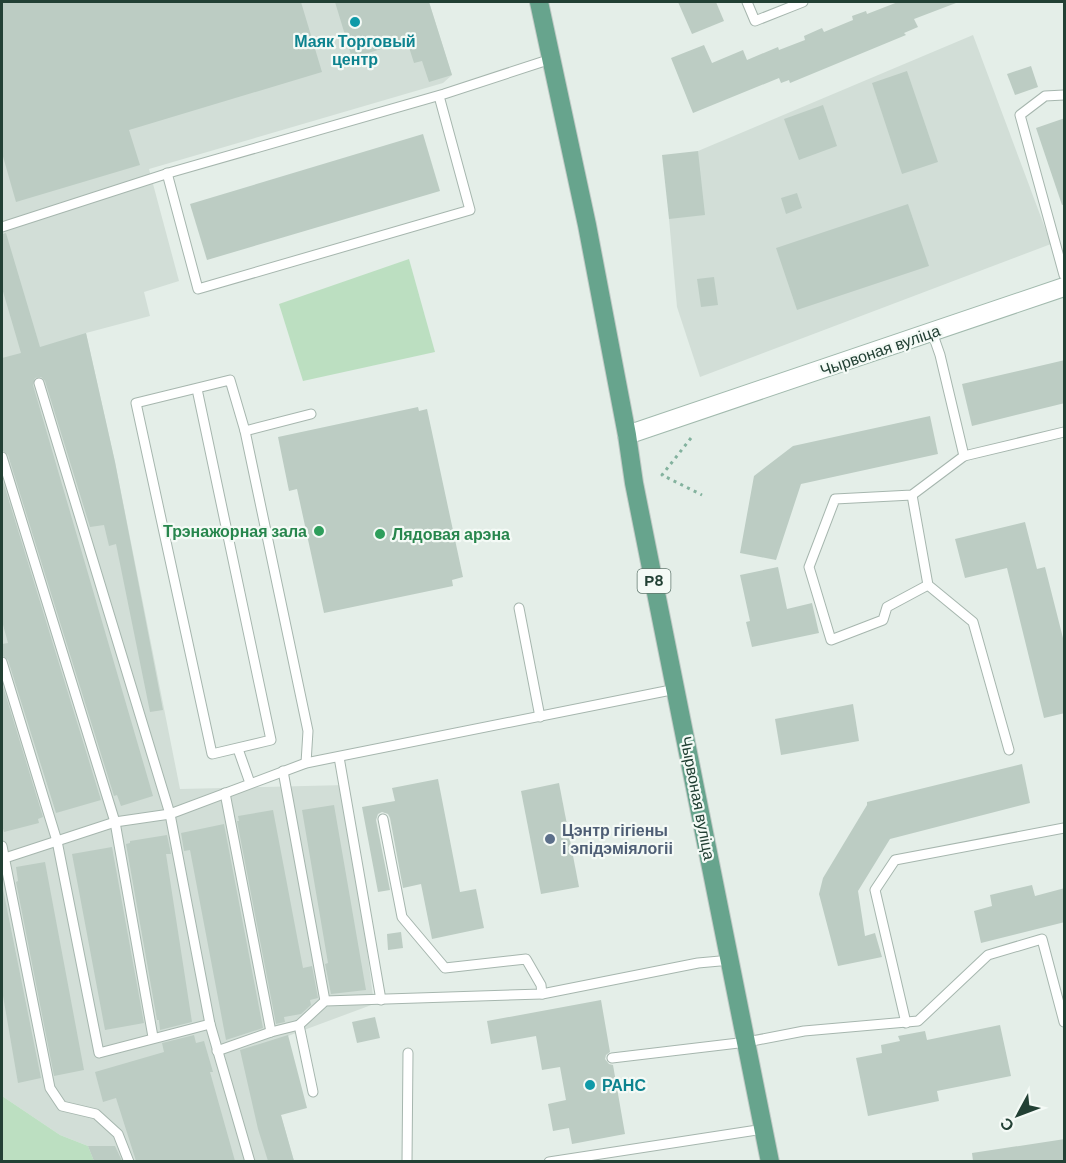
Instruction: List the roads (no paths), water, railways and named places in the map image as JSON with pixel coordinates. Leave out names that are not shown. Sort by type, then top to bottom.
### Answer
[{"type":"main road","name":"Чырвоная вуліца","points":[[539,2],[587,225],[636,494],[770,1161]]},
{"type":"street","name":"Чырвоная вуліца","points":[[627,435],[1065,287]]},
{"type":"lane","points":[[747,2],[755,21],[803,2]]},
{"type":"lane","points":[[2,227],[167,173],[439,96],[551,59]]},
{"type":"lane","points":[[1065,95],[1045,96],[1020,115],[1065,275]]},
{"type":"lane","points":[[167,173],[198,289],[470,210],[439,96]]},
{"type":"lane","points":[[932,332],[940,355],[964,456]]},
{"type":"lane","points":[[197,389],[271,740],[212,754],[136,403],[230,380],[245,431],[308,731],[306,763]]},
{"type":"lane","points":[[39,383],[170,814],[210,1024],[249,1161]]},
{"type":"lane","points":[[245,431],[311,414]]},
{"type":"lane","points":[[928,585],[886,607],[884,620],[831,640],[809,567],[835,499],[912,495],[964,456],[1065,432]]},
{"type":"lane","points":[[2,457],[115,822],[153,1037]]},
{"type":"lane","points":[[912,495],[928,585],[974,622],[1009,750]]},
{"type":"lane","points":[[519,608],[540,717]]},
{"type":"lane","points":[[2,662],[57,841],[99,1053],[153,1037],[210,1024]]},
{"type":"lane","points":[[3,858],[115,822],[170,814],[306,763],[676,689]]},
{"type":"lane","points":[[238,749],[250,783]]},
{"type":"lane","points":[[339,757],[381,1000]]},
{"type":"lane","points":[[284,771],[325,1001]]},
{"type":"lane","points":[[225,792],[271,1032]]},
{"type":"lane","points":[[383,819],[402,917],[445,968],[526,959],[541,985],[542,994]]},
{"type":"lane","points":[[906,1023],[876,890],[895,860],[1065,828]]},
{"type":"lane","points":[[2,846],[50,1089],[62,1106],[96,1114],[118,1134],[129,1161]]},
{"type":"lane","points":[[612,1058],[747,1042],[804,1031],[918,1021],[988,954],[1042,939],[1065,1022]]},
{"type":"lane","points":[[217,1051],[299,1025],[325,1001],[542,994],[698,963],[731,960]]},
{"type":"lane","points":[[299,1025],[313,1092]]},
{"type":"lane","points":[[406,1161],[408,1053]]},
{"type":"lane","points":[[549,1161],[764,1129]]},
{"type":"place","name":"Маяк Торговый центр","points":[[355,22]]},
{"type":"place","name":"Трэнажорная зала","points":[[319,531]]},
{"type":"place","name":"Лядовая арэна","points":[[380,534]]},
{"type":"place","name":"Цэнтр гігіены і эпідэміялогіі","points":[[550,839]]},
{"type":"place","name":"РАНС","points":[[590,1085]]}]
